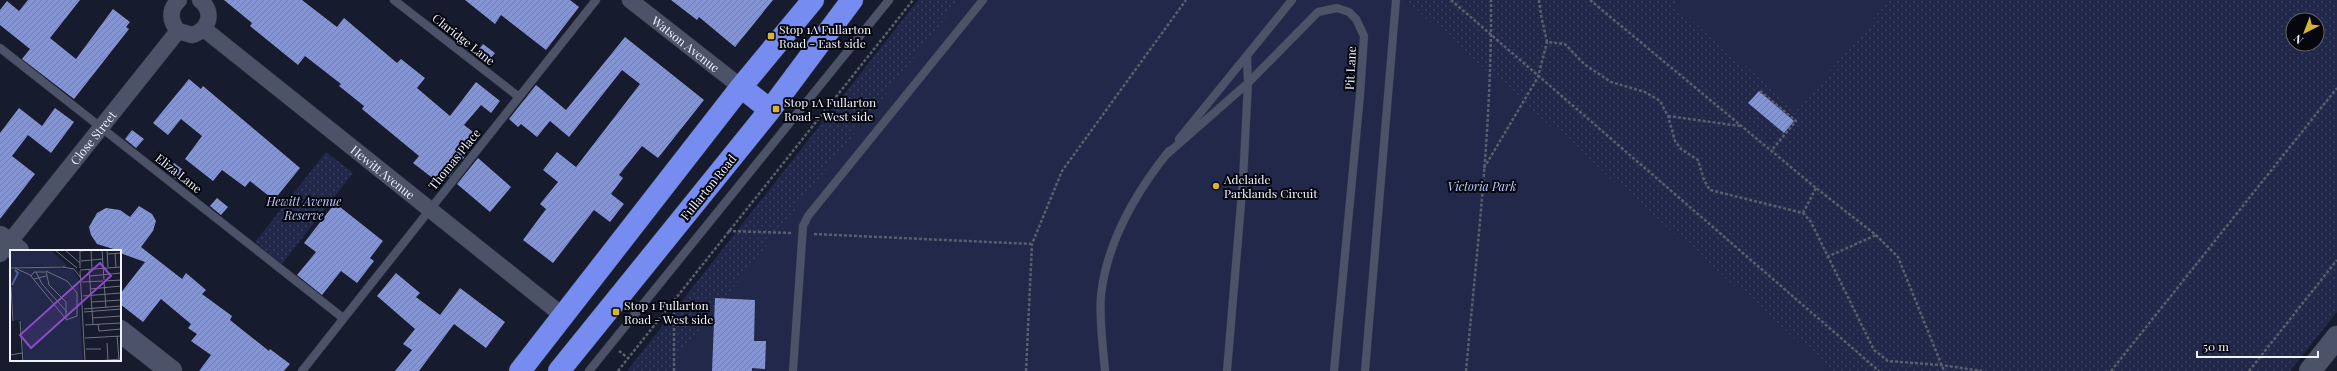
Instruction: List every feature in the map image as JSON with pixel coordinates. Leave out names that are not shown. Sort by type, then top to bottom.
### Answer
[{"type":"highway","points":[[520,371],[562,315],[741,87],[813,0]]},
{"type":"highway","name":"Fullarton Road","points":[[559,371],[589,336],[770,110],[852,0]]},
{"type":"highway","points":[[741,87],[770,110]]},
{"type":"highway","points":[[562,315],[589,336]]},
{"type":"main road","points":[[121,332],[171,371]]},
{"type":"main road","points":[[2310,371],[2337,337]]},
{"type":"street","points":[[174,1],[171,20],[178,31],[192,35],[204,29],[209,19],[208,12],[201,0]]},
{"type":"street","name":"Watson Avenue","points":[[630,0],[741,87]]},
{"type":"street","name":"Hewitt Avenue","points":[[204,29],[428,210],[562,315]]},
{"type":"street","name":"Close Street","points":[[7,246],[178,31]]},
{"type":"lane","name":"Claridge Lane","points":[[394,0],[519,97]]},
{"type":"lane","name":"Thomas Place","points":[[302,371],[428,210],[596,0]]},
{"type":"lane","points":[[589,371],[888,0]]},
{"type":"lane","points":[[793,371],[801,233],[808,216],[983,0]]},
{"type":"lane","points":[[1105,371],[1101,309],[1102,294],[1109,261],[1120,229],[1143,186],[1166,155],[1247,58],[1292,0]]},
{"type":"lane","points":[[1365,371],[1396,0]]},
{"type":"lane","name":"Pit Lane","points":[[1166,155],[1248,83],[1318,12],[1331,8],[1343,10],[1353,15],[1360,24],[1364,36],[1360,95],[1334,371]]},
{"type":"lane","name":"Eliza Lane","points":[[0,48],[343,318]]},
{"type":"lane","points":[[1227,371],[1243,180],[1248,83],[1247,58]]},
{"type":"path","points":[[618,371],[913,0]]},
{"type":"path","points":[[1026,371],[1032,244],[1062,171],[1186,0]]},
{"type":"path","points":[[1451,0],[1879,371]]},
{"type":"path","points":[[1466,371],[1484,169],[1491,35],[1491,0]]},
{"type":"path","points":[[1484,169],[1538,77],[1547,42],[1540,15],[1540,0]]},
{"type":"path","points":[[1590,0],[1876,236],[1898,257],[1944,371]]},
{"type":"path","points":[[1547,42],[1565,44],[1584,64],[1610,82],[1650,95],[1660,101],[1668,116],[1675,141],[1681,149],[1698,160],[1704,180],[1710,190],[1803,213],[1811,222],[1874,350],[1888,361],[1941,365],[1982,371]]},
{"type":"path","points":[[2111,371],[2337,88]]},
{"type":"path","points":[[1760,91],[1796,121],[1771,150]]},
{"type":"path","points":[[1668,116],[1742,126]]},
{"type":"path","points":[[1803,213],[1816,188]]},
{"type":"path","points":[[728,232],[780,233]]},
{"type":"path","points":[[801,233],[1032,244]]},
{"type":"path","points":[[1828,257],[1876,236]]},
{"type":"path","points":[[2250,371],[2337,260]]},
{"type":"path","points":[[674,300],[674,371]]},
{"type":"path","points":[[616,349],[628,358]]},
{"type":"green space","name":"Victoria Park","points":[[918,0],[2337,0],[2337,312],[2290,371],[627,371]]},
{"type":"green space","name":"Adelaide Parklands Circuit","points":[[960,0],[1405,0],[1832,371],[668,371]]},
{"type":"green space","points":[[1680,0],[1889,0],[1797,109],[1675,6]]},
{"type":"green space","name":"Hewitt Avenue Reserve","points":[[326,152],[353,173],[282,264],[255,242]]},
{"type":"building","points":[[28,0],[80,0],[50,38],[76,59],[113,9],[130,22],[126,27],[129,29],[74,99],[22,59],[30,49],[0,25],[0,10],[7,1],[19,11]]},
{"type":"building","points":[[224,0],[302,0],[337,27],[344,18],[397,63],[401,59],[425,78],[417,88],[450,116],[476,82],[500,101],[491,113],[481,105],[464,125],[477,135],[466,148],[469,151],[449,177],[446,174],[439,183],[413,163],[419,156],[362,109],[364,106],[339,86],[341,84],[305,56],[298,65],[250,26],[252,23]]},
{"type":"building","points":[[465,0],[570,0],[579,7],[546,50],[501,15],[495,24]]},
{"type":"building","points":[[671,0],[773,0],[735,47],[699,17],[697,20]]},
{"type":"building","points":[[625,37],[704,100],[658,158],[642,146],[619,175],[623,178],[611,194],[624,204],[610,222],[594,210],[553,263],[523,240],[546,209],[540,204],[558,182],[543,170],[557,152],[576,167],[640,84],[622,70],[569,137],[550,121],[537,137],[521,124],[518,127],[509,119],[536,85],[566,110]]},
{"type":"building","points":[[483,44],[495,53],[486,64],[474,55]]},
{"type":"building","points":[[189,79],[201,89],[203,86],[300,168],[274,200],[250,181],[245,187],[222,170],[213,181],[185,159],[202,136],[181,119],[168,135],[153,123]]},
{"type":"building","points":[[1759,91],[1794,121],[1784,133],[1748,103]]},
{"type":"building","points":[[19,108],[42,126],[55,108],[74,122],[51,153],[28,135],[12,156],[35,174],[0,219],[0,133]]},
{"type":"building","points":[[132,130],[144,139],[136,148],[125,139]]},
{"type":"building","points":[[478,158],[511,187],[490,212],[457,184]]},
{"type":"building","points":[[174,163],[186,172],[178,181],[167,172]]},
{"type":"building","points":[[217,198],[228,207],[221,215],[210,206]]},
{"type":"building","points":[[335,203],[383,241],[370,258],[374,261],[357,283],[341,271],[322,295],[297,275],[316,252],[304,243]]},
{"type":"building","points":[[139,206],[152,214],[156,221],[153,231],[141,247],[182,279],[186,273],[206,290],[202,294],[232,316],[230,320],[269,351],[270,349],[290,364],[284,371],[199,371],[211,355],[191,341],[197,334],[188,328],[191,324],[161,299],[143,322],[121,305],[121,293],[145,262],[121,253],[121,250],[97,244],[91,235],[89,227],[97,213],[106,208],[120,210],[130,217]]},
{"type":"building","points":[[396,273],[420,293],[416,297],[440,315],[460,288],[505,322],[486,348],[454,324],[419,371],[395,371],[412,350],[403,344],[415,329],[377,296]]},
{"type":"building","points":[[715,298],[755,300],[754,341],[766,341],[765,369],[752,368],[752,371],[712,371]]},
{"type":"place","name":"Stop 1A Fullarton Road - East side","points":[[771,36]]},
{"type":"place","name":"Stop 1A Fullarton Road - West side","points":[[776,109]]},
{"type":"place","name":"Adelaide Parklands Circuit","points":[[1216,186]]},
{"type":"place","name":"Stop 1 Fullarton Road - West side","points":[[616,312]]}]
